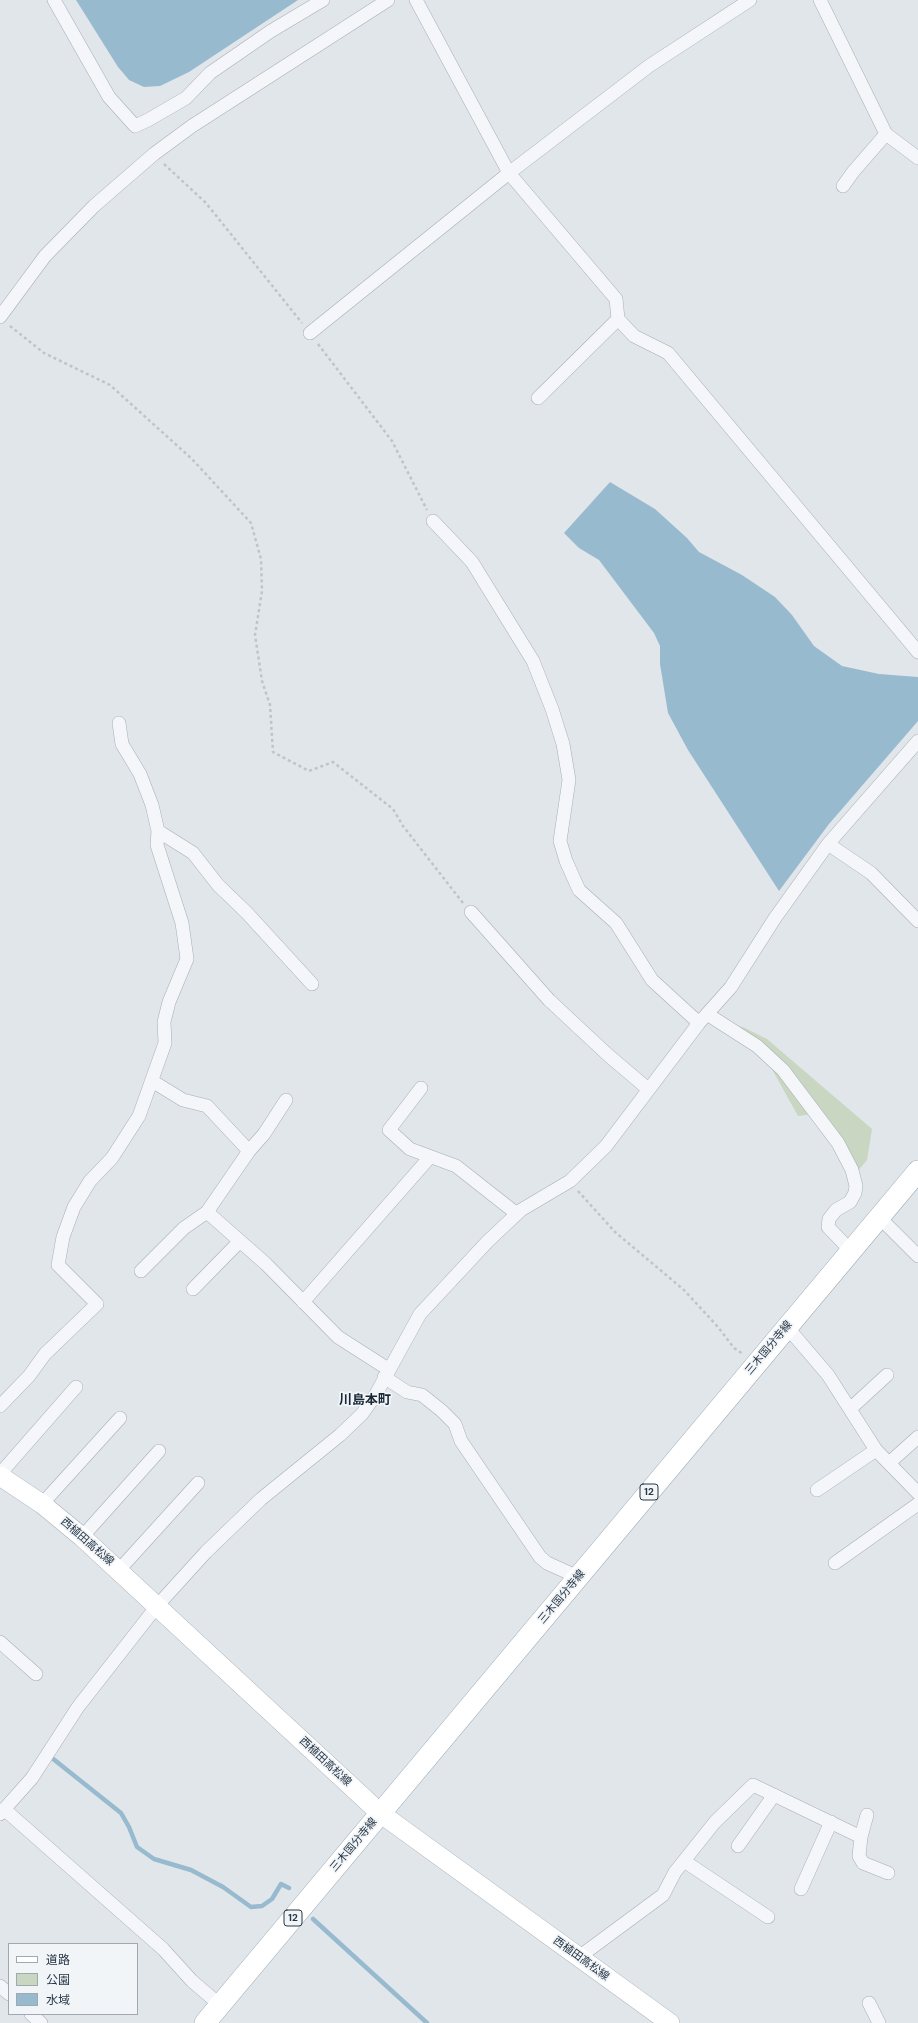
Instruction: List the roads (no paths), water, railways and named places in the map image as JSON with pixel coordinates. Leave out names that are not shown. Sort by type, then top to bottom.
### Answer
[{"type":"main road","name":"三木国分寺線","points":[[205,2023],[918,1171]]},
{"type":"main road","name":"西植田高松線","points":[[0,1475],[42,1504],[82,1536],[380,1813],[670,2023]]},
{"type":"street","points":[[54,0],[109,97],[135,126],[186,98],[210,73],[271,31],[323,0]]},
{"type":"street","points":[[3,315],[50,250],[94,206],[154,154],[192,126],[388,0]]},
{"type":"street","points":[[416,0],[509,173],[616,299],[618,319],[634,336],[668,353],[918,652]]},
{"type":"street","points":[[310,333],[509,173],[649,66],[750,0]]},
{"type":"street","points":[[834,0],[823,6],[886,134],[918,158]]},
{"type":"street","points":[[843,186],[853,172],[886,134]]},
{"type":"street","points":[[538,398],[618,319]]},
{"type":"street","points":[[433,521],[472,562],[533,661],[552,709],[563,744],[569,780],[560,841],[566,861],[579,890],[616,923],[652,980],[703,1018],[757,1046],[783,1070],[838,1143],[852,1170],[856,1186],[855,1193],[850,1202],[836,1210],[829,1219],[828,1227],[851,1251]]},
{"type":"street","points":[[0,1406],[29,1376],[45,1354],[97,1304],[58,1265],[63,1237],[74,1207],[90,1181],[112,1158],[139,1116],[165,1043],[164,1022],[169,1002],[187,959],[182,923],[157,845],[158,831],[152,805],[140,774],[122,744],[119,723]]},
{"type":"street","points":[[220,2005],[192,1981],[163,1949],[2,1812],[32,1778],[78,1707],[157,1606],[206,1552],[261,1498],[340,1435],[362,1414],[376,1394],[386,1373],[420,1314],[488,1241],[517,1214],[570,1181],[606,1146],[703,1018],[731,987],[775,918],[828,844],[918,741]]},
{"type":"street","points":[[158,831],[193,853],[218,885],[247,913],[312,984]]},
{"type":"street","points":[[828,844],[871,873],[918,921]]},
{"type":"street","points":[[471,912],[548,1000],[608,1056],[648,1089]]},
{"type":"street","points":[[152,1081],[183,1100],[207,1106],[249,1151]]},
{"type":"street","points":[[421,1088],[389,1130],[410,1149],[456,1166],[517,1214]]},
{"type":"street","points":[[141,1271],[184,1228],[207,1212],[249,1151],[264,1134],[286,1100]]},
{"type":"street","points":[[303,1302],[430,1157]]},
{"type":"street","points":[[207,1212],[240,1241],[338,1337],[386,1373],[407,1392],[422,1395],[442,1411],[455,1424],[460,1441],[540,1557],[547,1563],[578,1577]]},
{"type":"street","points":[[879,1217],[918,1256]]},
{"type":"street","points":[[193,1289],[240,1241]]},
{"type":"street","points":[[787,1327],[828,1375],[876,1450],[918,1493]]},
{"type":"street","points":[[850,1408],[887,1375]]},
{"type":"street","points":[[0,1475],[76,1388]]},
{"type":"street","points":[[42,1504],[120,1418]]},
{"type":"street","points":[[889,1463],[918,1437]]},
{"type":"street","points":[[817,1490],[876,1450]]},
{"type":"street","points":[[82,1536],[159,1451]]},
{"type":"street","points":[[119,1570],[198,1483]]},
{"type":"street","points":[[835,1564],[918,1504]]},
{"type":"street","points":[[0,1642],[36,1674]]},
{"type":"street","points":[[579,1957],[663,1895],[675,1872],[684,1861],[716,1822],[753,1785],[861,1836]]},
{"type":"street","points":[[738,1846],[774,1795]]},
{"type":"street","points":[[867,1815],[861,1836],[858,1856],[863,1863],[888,1873]]},
{"type":"street","points":[[801,1889],[831,1822]]},
{"type":"street","points":[[684,1861],[768,1917]]},
{"type":"street","points":[[0,1986],[8,1993]]},
{"type":"street","points":[[869,2003],[879,2023]]},
{"type":"street","points":[[32,2015],[41,2023]]},
{"type":"water","points":[[76,0],[298,0],[189,72],[160,86],[144,87],[129,80],[118,67]]},
{"type":"water","points":[[610,482],[655,509],[687,538],[699,552],[742,575],[775,597],[792,615],[814,646],[842,666],[879,674],[918,677],[918,721],[829,824],[779,891],[688,750],[668,713],[660,664],[660,646],[654,633],[599,560],[579,548],[564,533]]},
{"type":"waterway","points":[[52,1758],[121,1813],[129,1827],[137,1847],[154,1859],[191,1870],[223,1887],[251,1907],[262,1906],[272,1899],[281,1884],[289,1888]]},
{"type":"waterway","points":[[313,1919],[427,2023]]},
{"type":"district","name":"川島本町","points":[[365,1401]]}]
